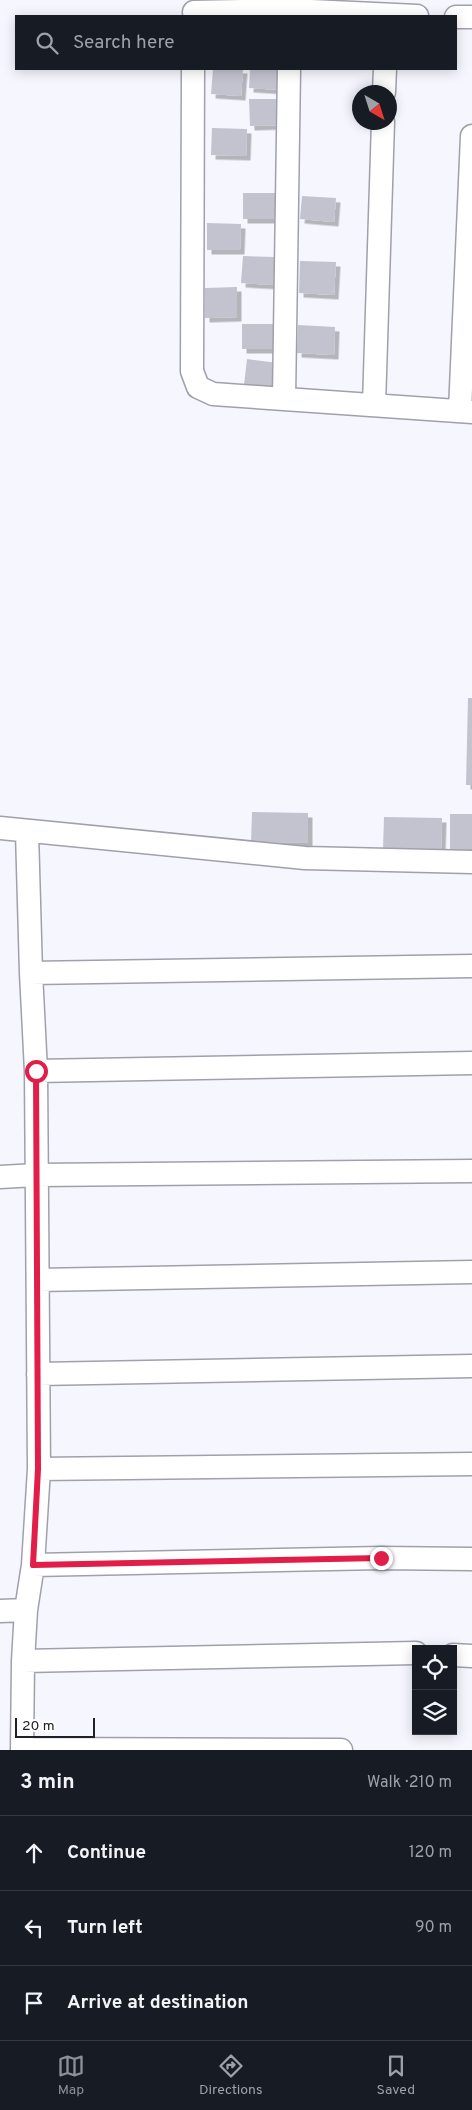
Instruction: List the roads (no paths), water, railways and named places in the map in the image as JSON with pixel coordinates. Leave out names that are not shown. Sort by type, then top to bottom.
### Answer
[{"type":"street","points":[[387,0],[387,15]]},
{"type":"street","points":[[194,9],[290,9],[373,15]]},
{"type":"street","points":[[457,17],[472,17]]},
{"type":"street","points":[[194,70],[192,371],[198,387],[213,394],[466,412],[472,136]]},
{"type":"street","points":[[284,399],[289,70]]},
{"type":"street","points":[[384,85],[385,70]]},
{"type":"street","points":[[374,405],[383,130]]},
{"type":"street","points":[[0,828],[305,858],[472,862]]},
{"type":"street","points":[[27,832],[36,1071],[38,1469],[33,1565],[26,1610],[23,1661],[22,1750],[341,1750]]},
{"type":"street","points":[[31,973],[472,966]]},
{"type":"street","points":[[36,1071],[472,1063]]},
{"type":"street","points":[[0,1177],[36,1175],[472,1172]]},
{"type":"street","points":[[38,1280],[472,1272]]},
{"type":"street","points":[[38,1374],[472,1366]]},
{"type":"street","points":[[38,1469],[472,1464]]},
{"type":"street","points":[[33,1565],[381,1558],[472,1559]]},
{"type":"street","points":[[0,1611],[26,1610]]},
{"type":"street","points":[[23,1661],[412,1653]]},
{"type":"street","points":[[457,1655],[472,1656]]}]
